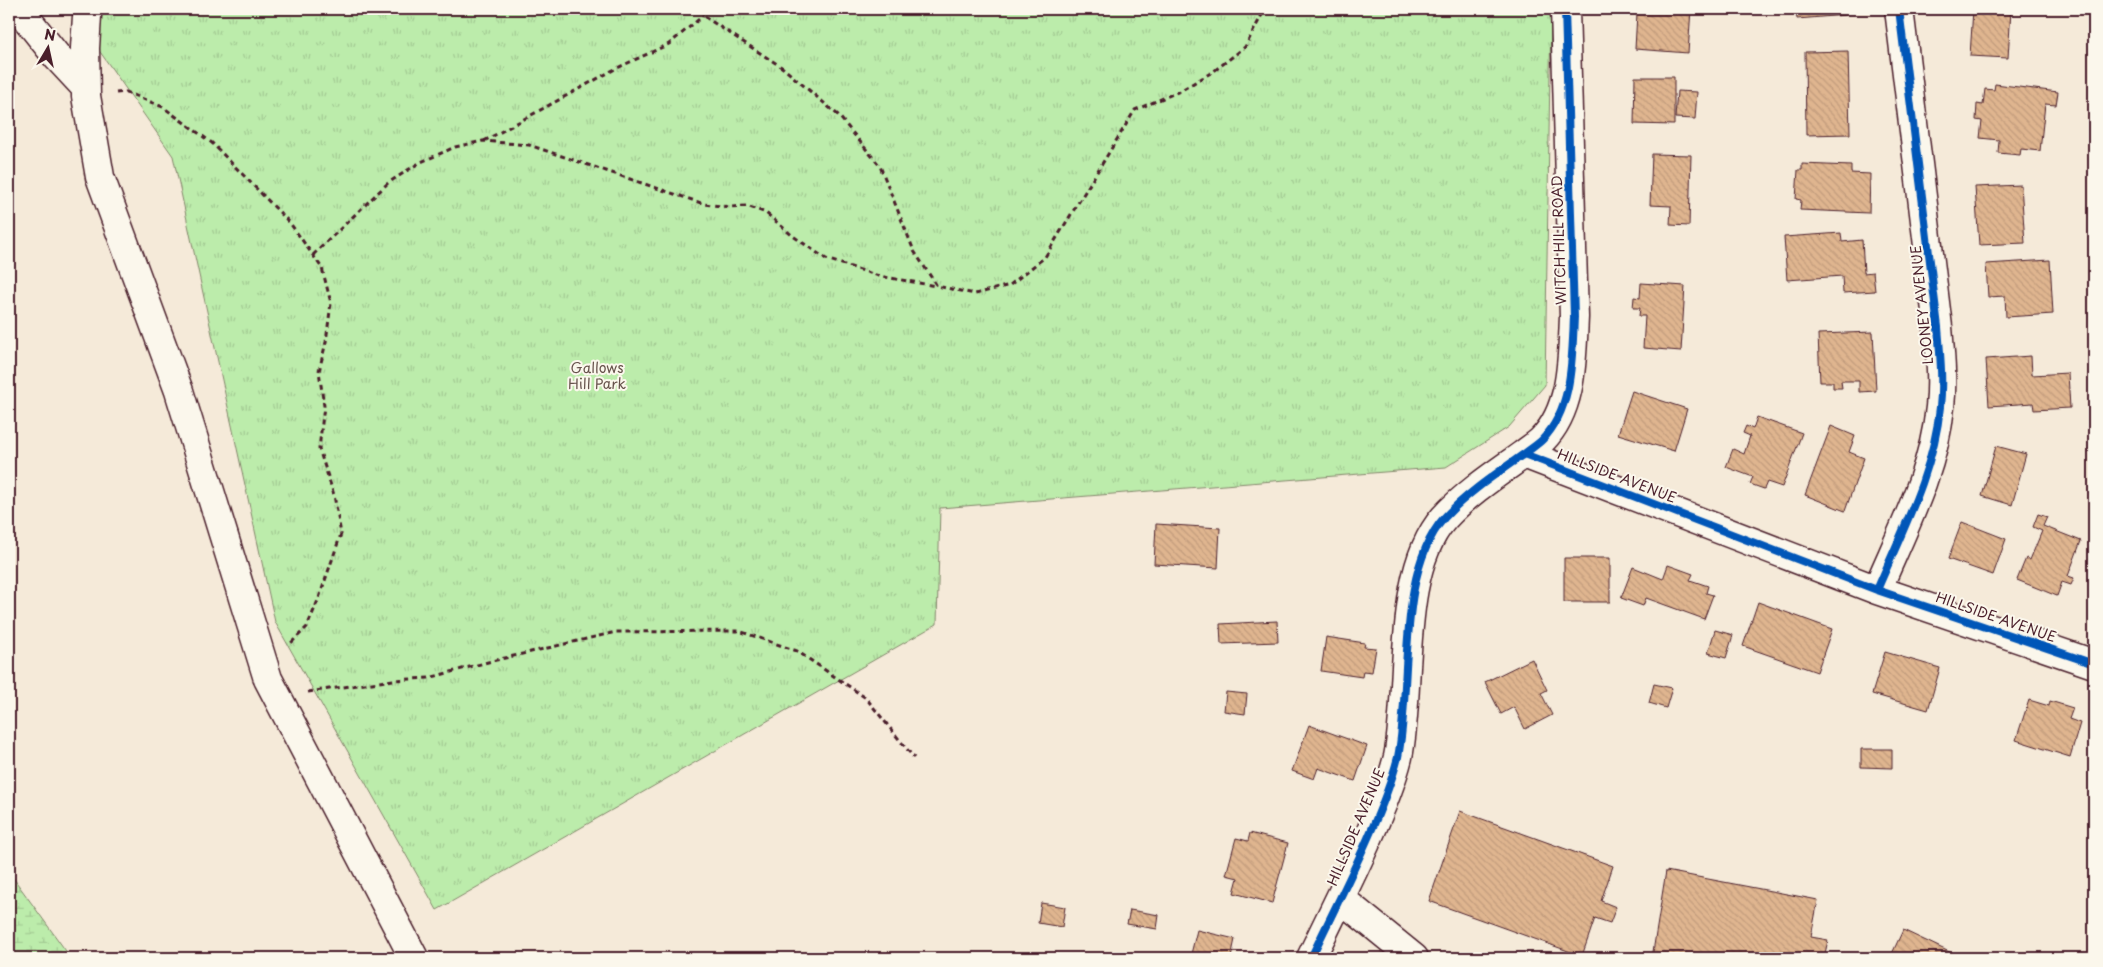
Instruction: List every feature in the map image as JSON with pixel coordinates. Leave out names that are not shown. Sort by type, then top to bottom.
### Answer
[{"type":"street","points":[[19,9],[86,91]]},
{"type":"street","name":"WITCH HILL ROAD","points":[[1524,454],[1542,439],[1556,420],[1566,396],[1571,360],[1574,317],[1566,9]]},
{"type":"street","name":"LOONEY AVENUE","points":[[1877,590],[1921,486],[1934,445],[1940,407],[1942,369],[1899,9]]},
{"type":"street","points":[[90,11],[86,91],[100,177],[179,391],[272,688],[414,958]]},
{"type":"street","name":"HILLSIDE AVENUE","points":[[1311,958],[1390,787],[1398,756],[1404,718],[1405,672],[1415,581],[1426,546],[1443,520],[1467,496],[1524,454],[1877,590],[2094,664]]},
{"type":"street","points":[[1340,898],[1414,958]]},
{"type":"path","points":[[699,9],[704,15],[784,68],[838,115],[880,166],[914,251],[937,286]]},
{"type":"path","points":[[483,141],[529,145],[704,204],[730,208],[747,206],[766,213],[793,236],[826,259],[879,276],[975,294],[1010,285],[1045,258],[1135,110],[1180,91],[1214,71],[1245,47],[1265,9]]},
{"type":"path","points":[[313,255],[388,183],[419,163],[455,147],[483,141],[616,69],[669,44],[704,15]]},
{"type":"path","points":[[86,91],[126,92],[163,107],[212,143],[290,223],[322,268],[331,302],[326,342],[319,371],[324,406],[319,449],[334,495],[341,534],[320,598],[307,626],[290,645],[272,688],[430,678],[616,632],[739,631],[798,651],[866,698],[914,758]]},
{"type":"green space","name":"Gallows Hill Park","points":[[70,9],[1551,9],[1545,385],[1509,427],[1446,467],[940,508],[937,624],[437,910],[275,622],[173,156]]},
{"type":"green space","points":[[9,872],[71,958],[9,958]]},
{"type":"building","points":[[1644,9],[1691,9],[1688,53],[1635,49],[1637,13],[1644,13]]},
{"type":"building","points":[[1796,9],[1846,9],[1846,15],[1797,19]]},
{"type":"building","points":[[1973,9],[2011,9],[2008,58],[1970,56]]},
{"type":"building","points":[[1848,51],[1850,134],[1806,135],[1805,52]]},
{"type":"building","points":[[1635,77],[1674,77],[1674,125],[1634,124]]},
{"type":"building","points":[[1995,84],[2058,92],[2056,105],[2045,104],[2040,151],[2021,149],[2020,155],[1998,153],[1999,140],[1980,138],[1982,121],[1976,120],[1977,104],[1983,105],[1985,89],[1994,90]]},
{"type":"building","points":[[1677,91],[1697,92],[1695,119],[1675,118]]},
{"type":"building","points":[[1652,154],[1691,155],[1689,226],[1670,225],[1671,206],[1650,205]]},
{"type":"building","points":[[1802,164],[1851,166],[1851,173],[1870,174],[1869,213],[1800,210],[1801,200],[1796,199],[1798,170],[1802,170]]},
{"type":"building","points":[[2021,185],[2025,243],[1979,245],[1975,187]]},
{"type":"building","points":[[1841,233],[1842,242],[1862,240],[1864,273],[1873,272],[1875,291],[1843,293],[1842,276],[1787,280],[1784,237]]},
{"type":"building","points":[[2050,260],[2053,314],[2006,317],[2005,296],[1988,297],[1986,264]]},
{"type":"building","points":[[1641,283],[1685,286],[1681,351],[1643,348],[1645,316],[1639,316],[1640,308],[1633,308],[1634,297],[1640,298]]},
{"type":"building","points":[[1873,332],[1876,391],[1859,392],[1859,381],[1841,381],[1842,388],[1833,388],[1833,382],[1820,382],[1818,334]]},
{"type":"building","points":[[2031,356],[2032,375],[2068,373],[2070,408],[2034,410],[2033,403],[1989,406],[1986,359]]},
{"type":"building","points":[[1632,391],[1687,409],[1674,451],[1618,434]]},
{"type":"building","points":[[1757,417],[1802,433],[1782,487],[1767,482],[1764,489],[1750,484],[1753,477],[1726,467],[1733,449],[1744,454],[1750,436],[1743,433],[1746,426],[1753,429]]},
{"type":"building","points":[[1831,426],[1855,436],[1849,452],[1864,458],[1845,511],[1805,495]]},
{"type":"building","points":[[1996,446],[2026,454],[2012,505],[1982,496]]},
{"type":"building","points":[[2038,514],[2047,517],[2043,526],[2081,541],[2068,576],[2074,578],[2071,585],[2062,582],[2057,596],[2017,580],[2026,558],[2030,560],[2042,531],[2033,527]]},
{"type":"building","points":[[1962,522],[2006,539],[1993,575],[1948,559]]},
{"type":"building","points":[[1156,524],[1220,528],[1218,568],[1154,564]]},
{"type":"building","points":[[1564,558],[1610,558],[1610,602],[1564,602]]},
{"type":"building","points":[[1668,565],[1693,574],[1690,580],[1708,586],[1706,593],[1713,595],[1704,619],[1646,598],[1643,606],[1621,598],[1633,567],[1663,579]]},
{"type":"building","points":[[1758,602],[1832,629],[1817,672],[1743,646]]},
{"type":"building","points":[[1277,621],[1278,642],[1221,644],[1220,624]]},
{"type":"building","points":[[1715,630],[1733,635],[1726,658],[1708,653]]},
{"type":"building","points":[[1326,637],[1365,643],[1364,647],[1376,648],[1372,672],[1363,671],[1362,677],[1321,671]]},
{"type":"building","points":[[1885,652],[1940,668],[1928,710],[1872,694]]},
{"type":"building","points":[[1532,659],[1547,690],[1541,693],[1552,715],[1525,729],[1514,707],[1501,714],[1485,682]]},
{"type":"building","points":[[1654,684],[1672,688],[1666,708],[1649,703]]},
{"type":"building","points":[[1226,692],[1247,694],[1245,714],[1224,711]]},
{"type":"building","points":[[2029,700],[2049,706],[2050,701],[2073,708],[2069,719],[2080,723],[2070,757],[2016,740]]},
{"type":"building","points":[[1309,725],[1367,746],[1355,781],[1318,768],[1314,779],[1292,771]]},
{"type":"building","points":[[1861,749],[1892,749],[1892,768],[1861,767]]},
{"type":"building","points":[[1460,811],[1613,866],[1601,901],[1616,907],[1610,923],[1595,918],[1582,956],[1429,901]]},
{"type":"building","points":[[1250,833],[1288,843],[1272,903],[1234,893],[1238,878],[1226,875],[1236,838],[1248,841]]},
{"type":"building","points":[[1666,871],[1818,900],[1811,937],[1828,940],[1824,958],[1652,958]]},
{"type":"building","points":[[1041,903],[1065,907],[1062,927],[1038,923]]},
{"type":"building","points":[[1130,910],[1159,915],[1157,929],[1127,924]]},
{"type":"building","points":[[1197,930],[1235,939],[1231,958],[1190,958]]},
{"type":"building","points":[[1903,930],[1962,958],[1890,958]]},
{"type":"cycle path","points":[[1524,454],[1542,440],[1560,413],[1569,382],[1573,349],[1574,317],[1565,9]]},
{"type":"cycle path","points":[[1877,590],[1924,477],[1937,431],[1941,397],[1938,327],[1899,9]]},
{"type":"cycle path","points":[[1311,958],[1368,838],[1385,798],[1398,757],[1412,600],[1419,569],[1429,541],[1444,518],[1462,500],[1524,454],[1877,590],[2094,664]]}]
